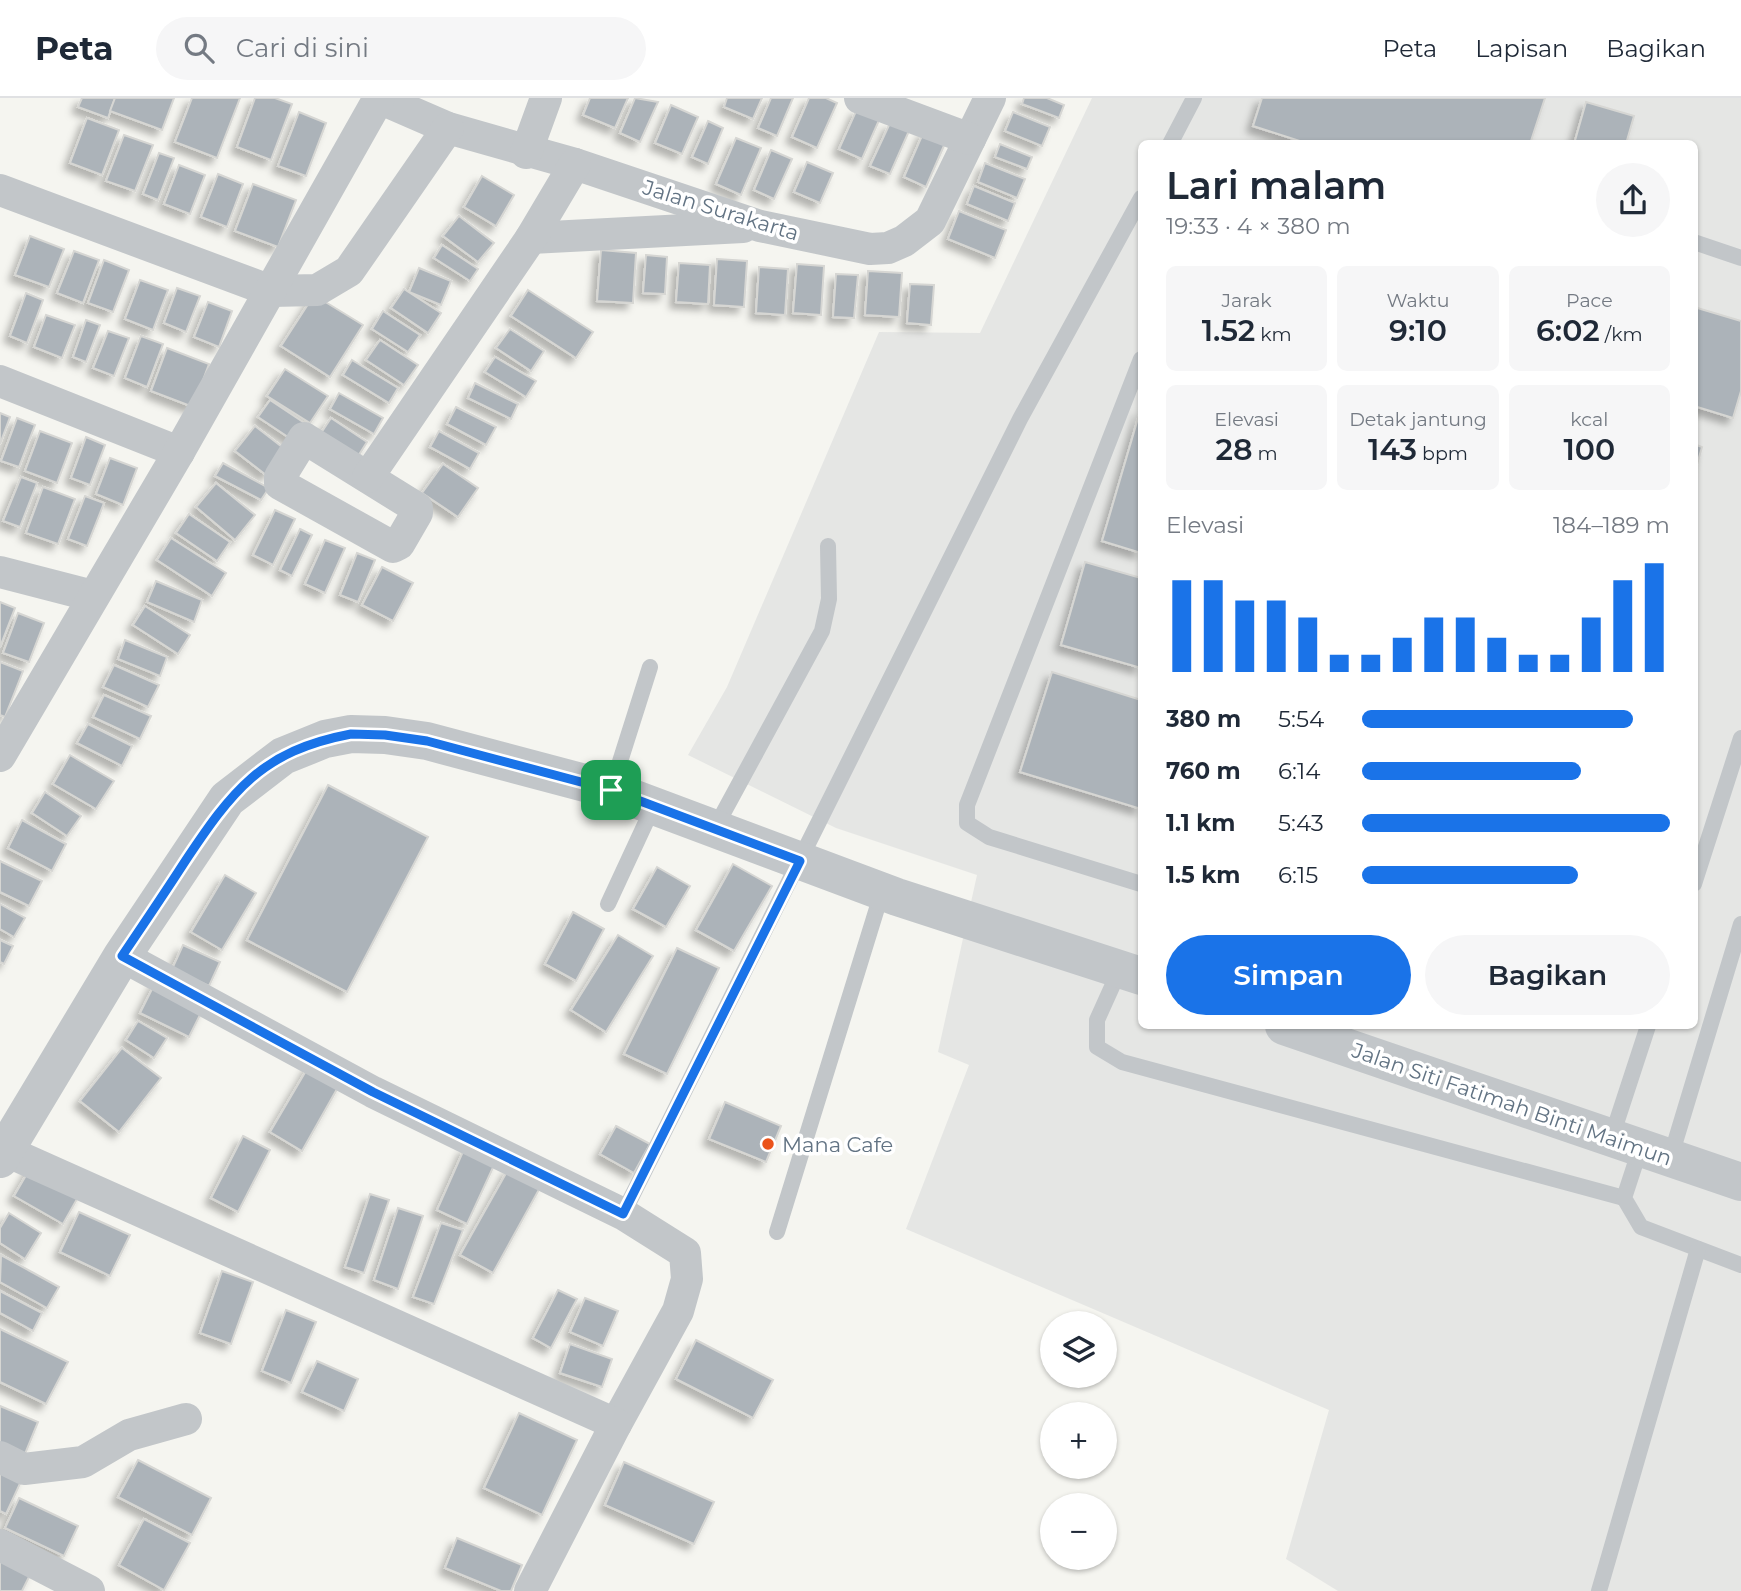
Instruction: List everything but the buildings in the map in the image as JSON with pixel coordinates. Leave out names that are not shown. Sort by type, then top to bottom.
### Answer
[{"type":"street","name":"Jalan Surakarta","points":[[379,98],[447,128],[526,153],[575,164],[760,226],[870,249],[888,248],[904,241],[930,221],[990,98]]},
{"type":"street","points":[[0,756],[179,452],[379,98]]},
{"type":"street","points":[[526,153],[546,98]]},
{"type":"street","points":[[860,98],[970,139]]},
{"type":"street","points":[[0,190],[271,291],[317,290],[349,271],[447,128]]},
{"type":"street","points":[[368,477],[531,239],[575,164]]},
{"type":"street","points":[[531,239],[760,226]]},
{"type":"street","points":[[0,381],[179,452]]},
{"type":"street","points":[[0,572],[93,596]]},
{"type":"street","points":[[616,1424],[3,1155],[122,956],[227,799],[283,756],[302,746],[351,734],[385,735],[427,741],[611,790],[882,892],[1130,972]]},
{"type":"street","points":[[122,956],[373,1092],[623,1214],[685,1252],[687,1279],[678,1311],[530,1591]]},
{"type":"street","name":"Jalan Siti Fatimah Binti Maimun","points":[[1293,1029],[1741,1182]]},
{"type":"street","points":[[0,1457],[24,1469],[83,1462],[129,1435],[186,1419]]},
{"type":"street","points":[[0,1545],[89,1591]]},
{"type":"lane","points":[[1172,140],[1194,98]]},
{"type":"lane","points":[[623,1214],[1020,419],[1138,203]]},
{"type":"lane","points":[[1698,243],[1741,258]]},
{"type":"lane","points":[[1138,367],[967,805],[967,823],[989,837],[1138,883]]},
{"type":"lane","points":[[714,830],[822,631],[829,599],[828,547]]},
{"type":"lane","points":[[611,790],[650,667]]},
{"type":"lane","points":[[1698,872],[1741,738]]},
{"type":"lane","points":[[608,904],[653,807]]},
{"type":"lane","points":[[777,1232],[882,892]]},
{"type":"lane","points":[[1698,1021],[1741,924]]},
{"type":"lane","points":[[1130,972],[1097,1020],[1097,1047],[1122,1062],[1624,1198],[1641,1227],[1741,1265]]},
{"type":"lane","points":[[1641,1149],[1648,1029]]},
{"type":"lane","points":[[1624,1198],[1641,1149],[1694,1029]]},
{"type":"lane","points":[[1599,1591],[1698,1249]]},
{"type":"shaded area","points":[[1092,98],[1741,98],[1741,1591],[1338,1591],[1286,1559],[1329,1410],[1117,1319],[1117,1311],[1098,1311],[906,1229],[969,1065],[938,1052],[977,875],[836,828],[688,755],[727,687],[879,332],[980,333]]},
{"type":"place","name":"Mana Cafe","points":[[768,1144]]},
{"type":"route","points":[[351,734],[385,735],[427,741],[611,790],[800,861],[623,1214],[373,1092],[122,956],[227,799],[253,777],[302,746],[351,734]]}]
